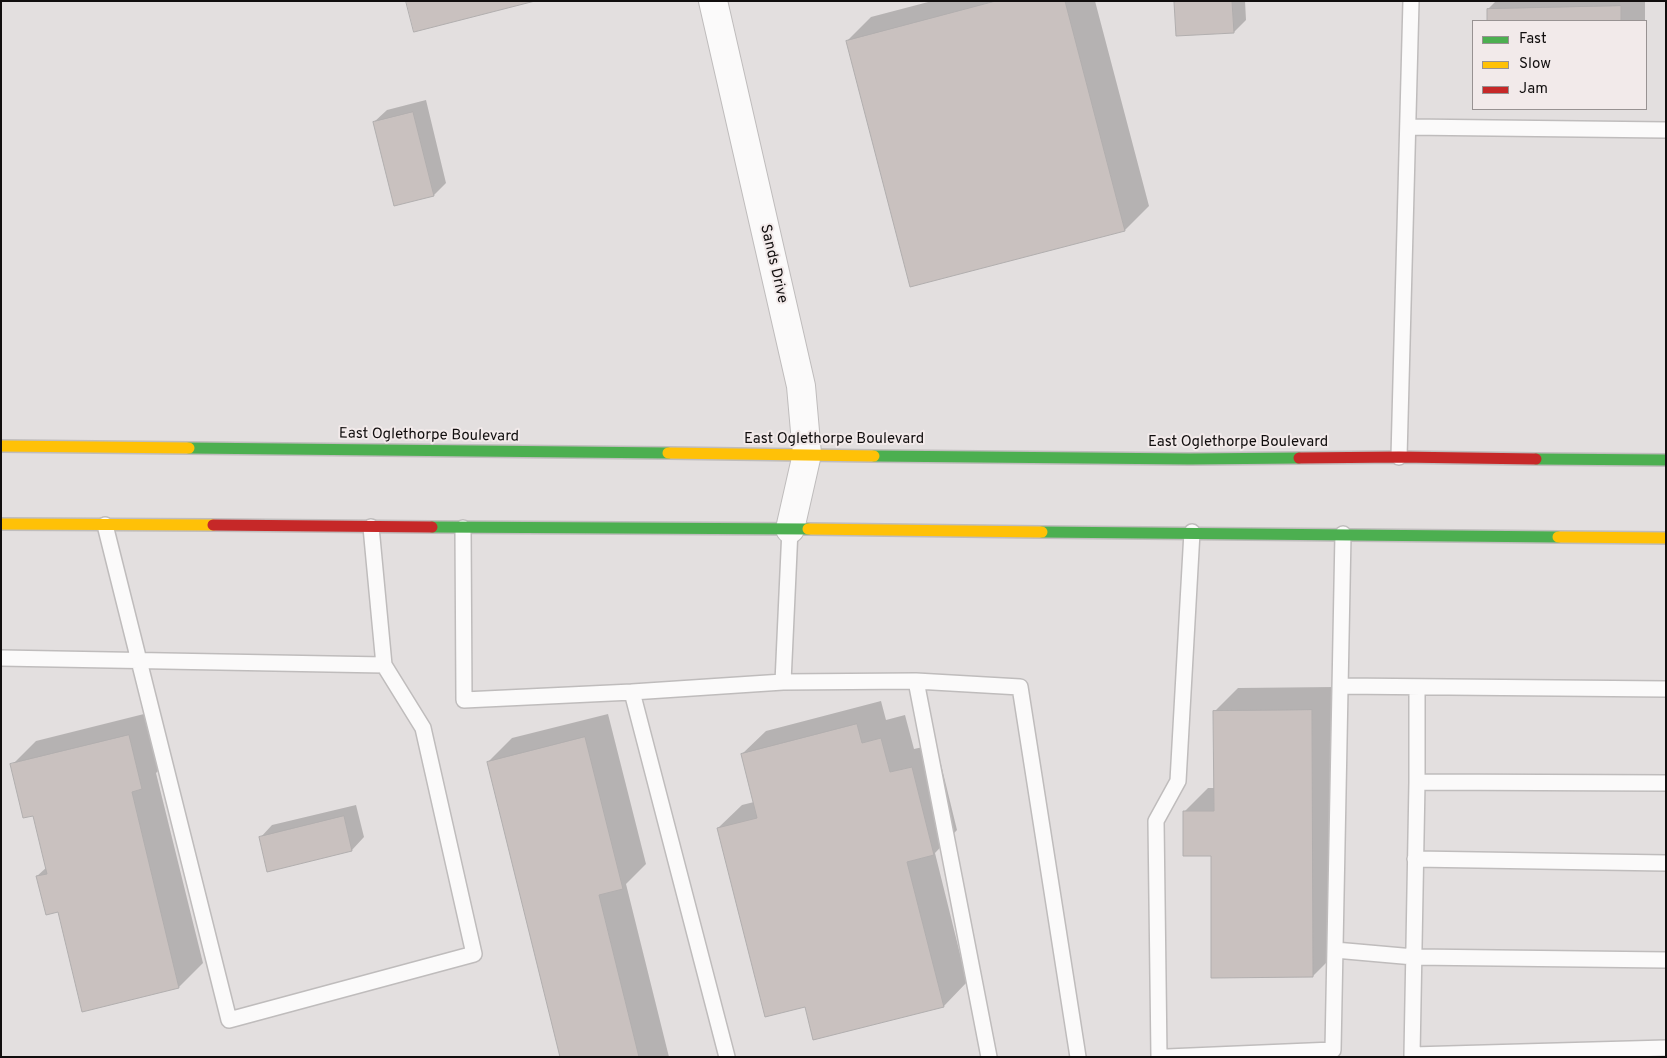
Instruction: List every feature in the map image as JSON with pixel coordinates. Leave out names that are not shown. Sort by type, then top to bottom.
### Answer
[{"type":"main road","name":"East Oglethorpe Boulevard","points":[[1,446],[1190,459],[1400,457],[1666,460]]},
{"type":"main road","points":[[1,524],[1192,532],[1666,538]]},
{"type":"street","name":"Sands Drive","points":[[713,1],[800,386],[807,454],[790,529]]},
{"type":"lane","points":[[1400,457],[1411,1]]},
{"type":"lane","points":[[1408,127],[1666,130]]},
{"type":"lane","points":[[106,525],[230,1020],[474,954],[423,728],[384,665],[371,527]]},
{"type":"lane","points":[[463,528],[464,700],[783,682],[916,681],[1020,687],[1078,1057]]},
{"type":"lane","points":[[783,682],[790,529]]},
{"type":"lane","points":[[1160,1057],[1156,821],[1178,781],[1192,532]]},
{"type":"lane","points":[[1167,1057],[1333,1050],[1343,534]]},
{"type":"lane","points":[[1,658],[384,665]]},
{"type":"lane","points":[[916,681],[988,1057]]},
{"type":"lane","points":[[1340,686],[1666,689]]},
{"type":"lane","points":[[1417,686],[1412,1055],[1666,1048]]},
{"type":"lane","points":[[632,692],[727,1057]]},
{"type":"lane","points":[[1417,782],[1666,783]]},
{"type":"lane","points":[[1415,860],[1666,863]]},
{"type":"lane","points":[[1335,950],[1414,956],[1666,960]]},
{"type":"building","points":[[406,1],[535,1],[414,32]]},
{"type":"building","points":[[996,1],[1065,1],[1125,231],[910,287],[846,41]]},
{"type":"building","points":[[1232,1],[1234,33],[1176,36],[1174,2]]},
{"type":"building","points":[[1621,6],[1621,20],[1487,20],[1487,9]]},
{"type":"building","points":[[413,112],[434,196],[394,206],[373,122]]},
{"type":"building","points":[[1312,710],[1313,977],[1211,978],[1211,856],[1183,856],[1183,811],[1214,811],[1213,711]]},
{"type":"building","points":[[857,724],[862,743],[881,738],[890,772],[912,767],[934,855],[907,862],[944,1007],[813,1040],[805,1007],[765,1017],[717,828],[757,818],[741,754]]},
{"type":"building","points":[[129,735],[142,789],[132,792],[179,988],[82,1012],[58,912],[46,915],[36,876],[47,874],[33,816],[23,818],[10,764]]},
{"type":"building","points":[[585,737],[623,889],[599,895],[639,1057],[560,1057],[487,762]]},
{"type":"building","points":[[344,816],[352,851],[267,872],[259,837]]},
{"type":"traffic: fast","points":[[189,448],[668,453]]},
{"type":"traffic: fast","points":[[874,456],[1190,459],[1299,458]]},
{"type":"traffic: fast","points":[[1536,459],[1666,460]]},
{"type":"traffic: fast","points":[[432,527],[808,529]]},
{"type":"traffic: fast","points":[[1042,532],[1558,537]]},
{"type":"traffic: slow","points":[[1,446],[189,448]]},
{"type":"traffic: slow","points":[[668,453],[874,456]]},
{"type":"traffic: slow","points":[[1,524],[213,525]]},
{"type":"traffic: slow","points":[[808,529],[1042,532]]},
{"type":"traffic: slow","points":[[1558,537],[1666,538]]},
{"type":"traffic: jam","points":[[1299,458],[1536,459]]},
{"type":"traffic: jam","points":[[213,525],[432,527]]}]
